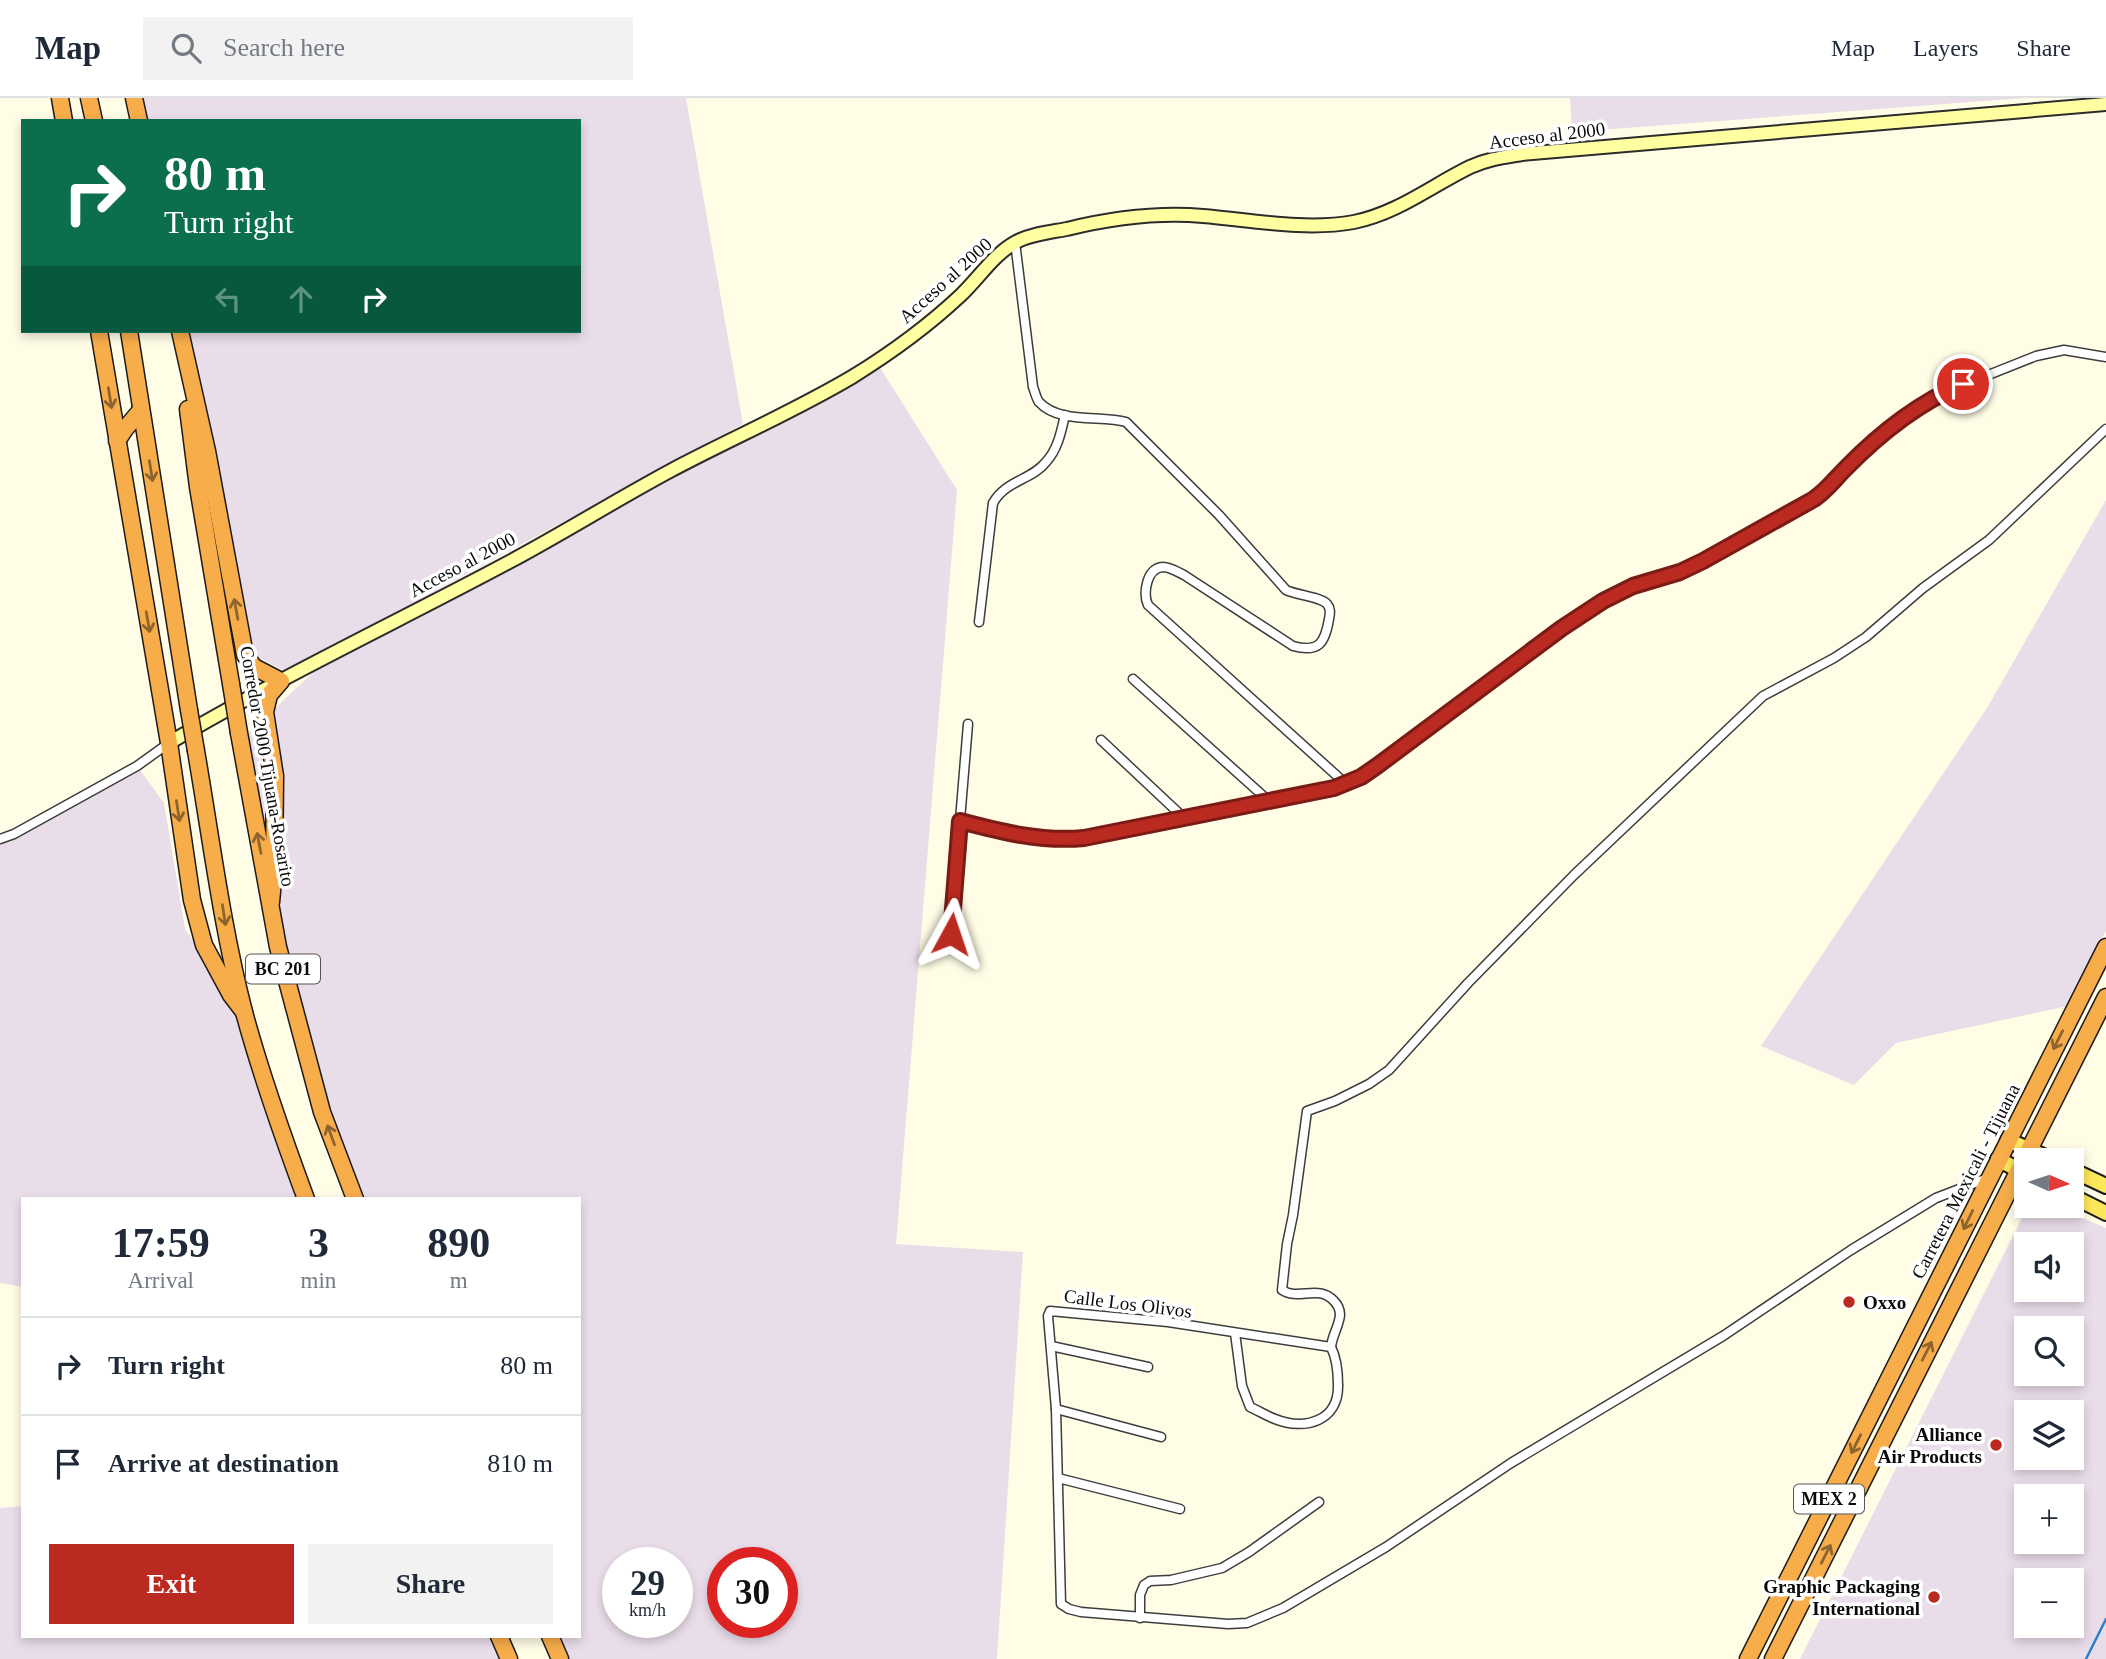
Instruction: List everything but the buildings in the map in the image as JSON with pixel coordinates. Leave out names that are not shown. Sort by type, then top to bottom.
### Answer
[{"type":"highway","points":[[60,98],[64,119]]},
{"type":"highway","points":[[89,98],[94,119]]},
{"type":"highway","points":[[134,98],[139,119]]},
{"type":"highway","points":[[99,333],[198,928],[219,974],[244,1012]]},
{"type":"highway","name":"BC 201","points":[[129,333],[226,928],[244,1012],[275,1114],[305,1197]]},
{"type":"highway","points":[[178,333],[207,451],[245,655],[254,667],[281,681],[270,695],[265,712],[275,776],[271,902]]},
{"type":"highway","name":"Corredor 2000 Tijuana-Rosarito","points":[[178,333],[198,487],[278,947],[322,1112],[354,1197]]},
{"type":"highway","points":[[117,441],[141,410]]},
{"type":"highway","name":"Carretera Mexicali - Tijuana","points":[[1748,1659],[2106,947]]},
{"type":"highway","name":"MEX 2","points":[[2030,1148],[2106,997]]},
{"type":"highway","name":"MEX 2","points":[[1773,1659],[2014,1188]]},
{"type":"highway","points":[[500,1638],[509,1659]]},
{"type":"highway","points":[[551,1638],[560,1659]]},
{"type":"main road","points":[[2008,1140],[2027,1148]]},
{"type":"main road","points":[[1998,1159],[2014,1168]]},
{"type":"main road","points":[[2084,1176],[2106,1186]]},
{"type":"main road","points":[[2084,1202],[2106,1213]]},
{"type":"street","name":"Acceso al 2000","points":[[0,839],[15,834],[137,766],[169,743],[281,681],[509,562],[666,474],[794,410],[853,376],[915,335],[1015,242],[1113,218],[1149,215],[1307,224],[1351,222],[1384,214],[1472,166],[1494,158],[1522,154],[2106,104]]},
{"type":"street","points":[[1015,242],[1033,387],[1038,401],[1048,409],[1065,415],[1126,422],[1219,514],[1286,590],[1324,600],[1327,604],[1330,610],[1326,637],[1317,646],[1304,649],[1293,646],[1166,566],[1158,568],[1145,587],[1144,596],[1148,605],[1346,784]]},
{"type":"street","points":[[960,821],[1042,840],[1058,841],[1270,802],[1346,784],[1377,766],[1562,628],[1603,601],[1633,586],[1680,572],[1727,549],[1828,490],[1845,469],[1912,411],[1943,393],[2036,356],[2064,350],[2106,357]]},
{"type":"street","points":[[978,622],[993,503],[1000,491],[1045,464],[1058,444],[1065,415]]},
{"type":"street","points":[[1235,1334],[1242,1386],[1250,1407],[1276,1420],[1293,1424],[1318,1420],[1331,1412],[1338,1398],[1336,1357],[1331,1347],[1340,1309],[1332,1298],[1323,1292],[1287,1294],[1282,1290],[1307,1111],[1369,1084],[1389,1070],[1468,983],[1574,876],[1763,696],[1834,658],[1866,637],[1923,589],[1989,540],[2106,429]]},
{"type":"street","points":[[1133,678],[1270,802]]},
{"type":"street","points":[[951,934],[968,724]]},
{"type":"street","points":[[1101,740],[1184,818]]},
{"type":"street","points":[[1319,1502],[1222,1568],[1171,1580],[1150,1581],[1143,1585],[1140,1618],[1247,1623],[1283,1608],[1386,1547],[1511,1463],[1723,1336],[1851,1250],[1936,1198],[1988,1178]]},
{"type":"street","name":"Calle Los Olivos","points":[[1140,1618],[1081,1612],[1063,1606],[1059,1595],[1056,1409],[1048,1316],[1052,1310],[1168,1322],[1331,1347]]},
{"type":"street","points":[[1051,1346],[1148,1367]]},
{"type":"street","points":[[1056,1409],[1161,1437]]},
{"type":"street","points":[[1058,1478],[1180,1509]]},
{"type":"shaded area","points":[[141,98],[686,98],[743,424],[287,672],[255,656],[189,333],[581,333],[581,119],[146,119]]},
{"type":"shaded area","points":[[1570,98],[2025,98],[1572,132]]},
{"type":"shaded area","points":[[876,361],[957,490],[896,1244],[1023,1252],[997,1659],[560,1659],[551,1638],[581,1638],[581,1197],[355,1197],[278,947],[241,740],[336,651]]},
{"type":"shaded area","points":[[2106,500],[2106,931],[2068,1006],[1896,1043],[1854,1085],[1761,1046],[1987,708]]},
{"type":"shaded area","points":[[137,766],[164,803],[185,929],[244,1012],[306,1197],[21,1197],[21,1287],[0,1283],[0,839]]},
{"type":"shaded area","points":[[2022,1218],[2083,1218],[2106,1228],[2106,1659],[1800,1659],[2014,1234],[2014,1302],[2084,1302],[2084,1232],[2015,1232]]},
{"type":"shaded area","points":[[21,1506],[21,1638],[500,1638],[509,1659],[0,1659],[0,1508]]},
{"type":"waterway","points":[[2086,1659],[2106,1619]]},
{"type":"place","name":"Oxxo","points":[[1849,1302]]},
{"type":"place","name":"Alliance Air Products","points":[[1996,1445]]},
{"type":"place","name":"Graphic Packaging International","points":[[1934,1597]]},
{"type":"route","points":[[951,934],[960,821],[1042,840],[1058,841],[1270,802],[1346,784],[1377,766],[1562,628],[1603,601],[1633,586],[1680,572],[1703,561],[1746,539],[1828,490],[1845,469],[1912,411],[1963,384]]}]
